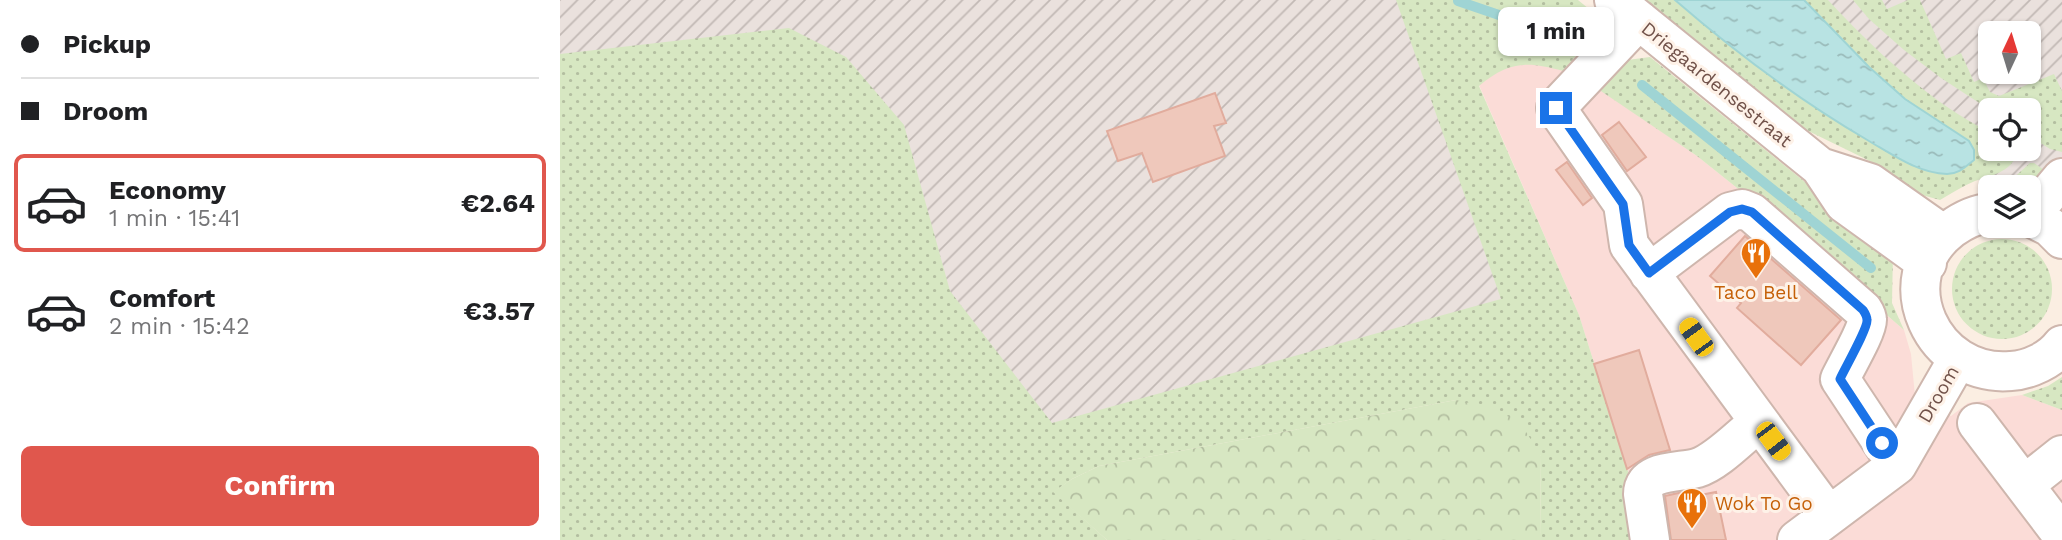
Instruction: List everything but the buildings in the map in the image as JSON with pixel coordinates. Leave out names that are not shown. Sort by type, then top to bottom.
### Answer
[{"type":"street","name":"Driegaardensestraat","points":[[1627,10],[1820,167],[1844,203],[1936,249]]},
{"type":"street","points":[[1627,10],[1556,108],[1623,204],[1629,245],[1829,516]]},
{"type":"street","points":[[2041,202],[2062,178]]},
{"type":"street","points":[[1649,273],[1730,212],[1742,209],[1752,212],[1863,310],[1867,320],[1864,332],[1840,379],[1897,465]]},
{"type":"street","points":[[1978,217],[1963,221],[1936,249],[1923,275],[1921,297],[1926,320],[1937,340],[1958,359],[1973,368],[1995,372],[2019,371],[2040,363],[2061,348]]},
{"type":"street","points":[[2041,223],[2062,239]]},
{"type":"street","name":"Droom","points":[[1797,540],[1897,465],[1958,359]]},
{"type":"street","points":[[1650,540],[1643,494],[1643,487],[1649,479],[1705,465],[1759,422]]},
{"type":"street","points":[[1977,422],[2062,535]]},
{"type":"street","points":[[2024,485],[2062,455]]},
{"type":"shaded area","points":[[560,0],[1546,0],[1442,59],[1537,342],[1055,449],[560,96]]},
{"type":"shaded area","points":[[1744,0],[2062,0],[2062,228],[2041,216],[2041,175],[1978,175],[1978,180],[1905,139]]},
{"type":"shaded area","points":[[1533,63],[1578,74],[1697,156],[1781,223],[1904,330],[1911,354],[1915,396],[1951,416],[1968,403],[2022,395],[2062,410],[2062,540],[1642,540],[1628,471],[1579,315],[1479,85],[1492,74],[1513,66]]},
{"type":"green space","points":[[1396,0],[1578,0],[1594,13],[1589,38],[1563,71],[1519,65],[1500,72],[1479,86],[1579,315],[1628,471],[1642,540],[1540,540],[1541,456],[1456,400],[1099,466],[1072,479],[1054,492],[1107,540],[560,540],[560,54],[789,28],[846,57],[904,125],[950,291],[1052,423],[1501,299]]},
{"type":"green space","points":[[1645,0],[1828,0],[1910,79],[1978,126],[1978,161],[2014,161],[2005,170],[1994,175],[1978,175],[1978,181],[1940,200],[1922,195],[1878,165],[1800,127]]},
{"type":"green space","points":[[1853,0],[1882,0],[1887,9],[1908,0],[1920,0],[1946,59],[1961,53],[1974,82],[1978,80],[1978,84],[1986,84],[1990,92],[1999,96],[2029,84],[2041,84],[2041,79],[2054,74],[2062,91],[2062,152],[2041,143],[2041,98],[1978,98],[1978,102],[1904,50],[1869,19]]},
{"type":"green space","points":[[1650,57],[1893,253],[1892,303],[1904,330],[1781,223],[1697,156],[1592,85],[1620,61]]},
{"type":"green space","points":[[2030,163],[2050,174],[2041,180],[2041,175],[2017,175]]},
{"type":"green space","points":[[2002,239],[2021,243],[2037,254],[2048,270],[2052,289],[2048,308],[2037,324],[2021,335],[2002,339],[1983,335],[1967,324],[1956,308],[1952,289],[1956,270],[1967,254],[1983,243]]},
{"type":"green space","points":[[2062,377],[2062,410],[2022,395],[2048,386]]},
{"type":"green space","points":[[1456,400],[1490,408],[1520,422],[1541,456],[1540,540],[1107,540],[1053,492],[1099,466]]},
{"type":"water","points":[[1675,0],[1804,0],[1869,67],[1905,99],[1969,141],[1974,150],[1974,160],[1965,168],[1947,174],[1916,167],[1897,157],[1793,92],[1721,39]]},
{"type":"waterway","points":[[1458,1],[1560,36]]},
{"type":"waterway","points":[[1642,85],[1871,268]]},
{"type":"place","name":"Taco Bell","points":[[1756,280]]},
{"type":"place","name":"Wok To Go","points":[[1692,530]]},
{"type":"route","points":[[1556,108],[1623,204],[1629,245],[1649,273],[1730,212],[1742,209],[1752,212],[1863,310],[1867,320],[1864,332],[1840,379],[1882,443]]}]
